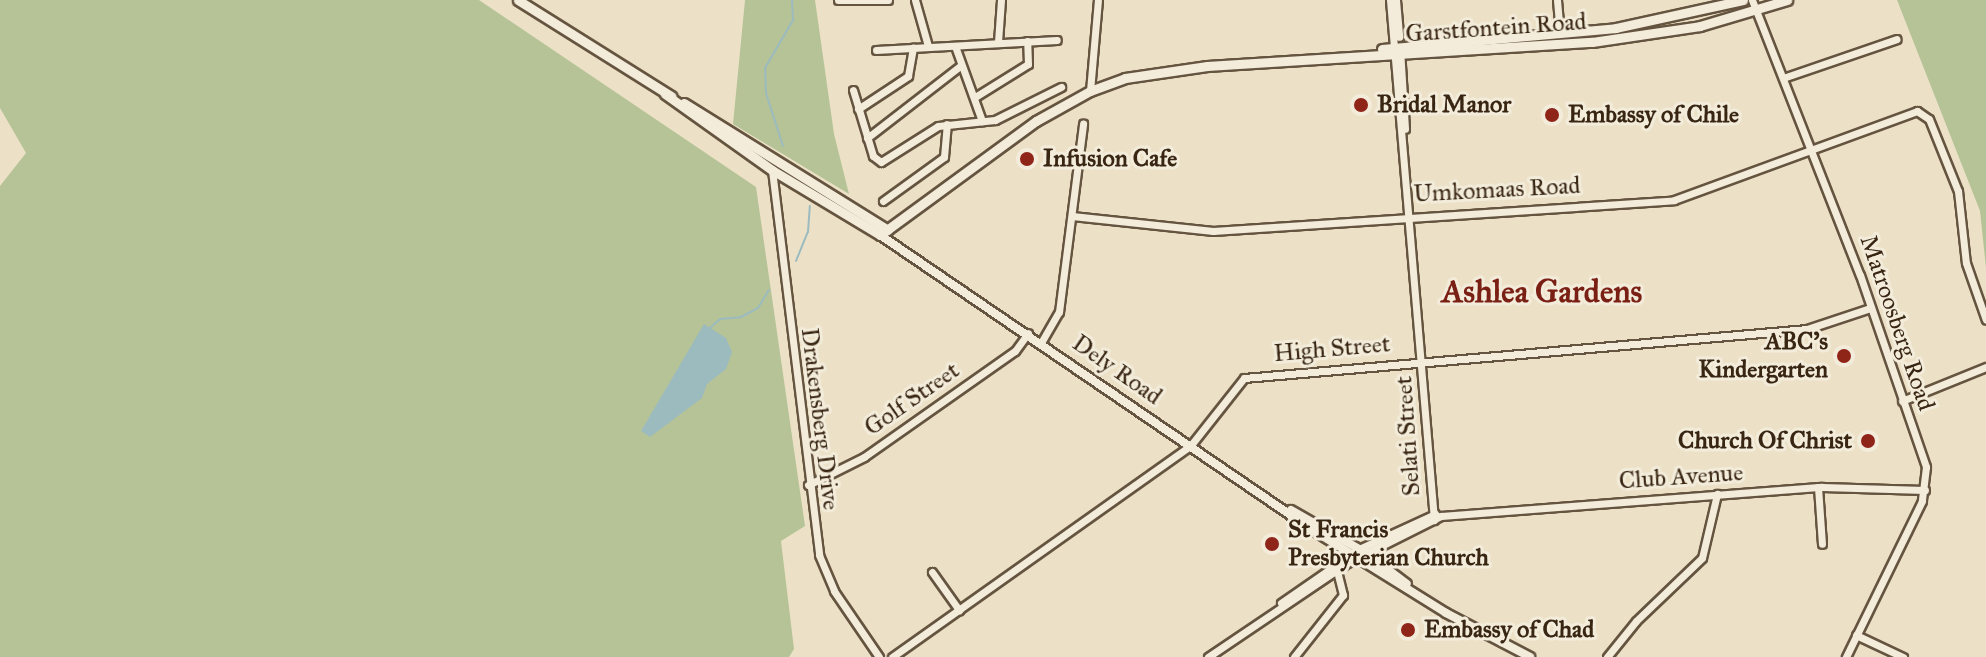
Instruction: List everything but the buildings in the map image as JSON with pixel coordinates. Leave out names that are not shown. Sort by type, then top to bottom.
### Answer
[{"type":"main road","name":"Garstfontein Road","points":[[884,232],[1003,143],[1090,91],[1149,73],[1398,51],[1646,24],[1743,0]]},
{"type":"main road","name":"Garstfontein Road","points":[[1398,51],[1592,42],[1700,26],[1754,5],[1787,0]]},
{"type":"main road","name":"Dely Road","points":[[527,1],[772,170],[884,232]]},
{"type":"main road","name":"Dely Road","points":[[665,94],[808,179],[884,232]]},
{"type":"main road","points":[[756,148],[772,170],[808,179]]},
{"type":"street","points":[[838,0],[888,0]]},
{"type":"street","points":[[915,0],[928,46]]},
{"type":"street","points":[[998,42],[1001,0]]},
{"type":"street","points":[[1090,91],[1098,0]]},
{"type":"street","name":"Selati Street","points":[[1393,0],[1436,517]]},
{"type":"street","points":[[1557,0],[1560,34]]},
{"type":"street","name":"Matroosberg Road","points":[[1754,5],[1811,149],[1923,456],[1925,490]]},
{"type":"street","points":[[1783,78],[1897,39]]},
{"type":"street","points":[[876,50],[1057,40]]},
{"type":"street","points":[[975,97],[1028,64],[1027,41]]},
{"type":"street","points":[[955,46],[982,121]]},
{"type":"street","points":[[858,109],[908,76],[913,47]]},
{"type":"street","points":[[867,138],[960,66]]},
{"type":"street","points":[[853,90],[875,159],[881,162],[947,124],[1003,117],[1061,87]]},
{"type":"street","name":"Umkomaas Road","points":[[1072,216],[1201,231],[1683,199],[1909,111],[1929,119],[1958,191],[1967,270],[1986,320]]},
{"type":"street","points":[[883,201],[944,157],[947,124]]},
{"type":"street","points":[[1042,341],[1059,312],[1083,124]]},
{"type":"street","name":"Drakensberg Drive","points":[[772,170],[808,485],[827,579],[879,657]]},
{"type":"street","name":"Dely Road","points":[[884,232],[1282,507],[1359,553],[1419,596],[1530,657]]},
{"type":"street","name":"High Street","points":[[892,657],[1191,445],[1244,378],[1820,328],[1870,308]]},
{"type":"street","name":"Golf Street","points":[[808,485],[864,457],[1015,351],[1028,333]]},
{"type":"street","points":[[1902,401],[1986,367]]},
{"type":"street","points":[[1818,487],[1822,544]]},
{"type":"street","name":"Club Avenue","points":[[1208,657],[1359,553],[1436,517],[1818,487],[1925,490]]},
{"type":"street","points":[[1846,657],[1925,490]]},
{"type":"street","points":[[1607,657],[1636,621],[1702,558],[1717,494]]},
{"type":"street","points":[[1294,657],[1343,595],[1336,568]]},
{"type":"street","points":[[932,572],[959,610]]},
{"type":"street","points":[[1856,635],[1903,657]]},
{"type":"green space","points":[[0,0],[479,0],[756,187],[805,526],[781,541],[794,649],[789,657],[0,657],[0,186],[26,153],[0,108]]},
{"type":"green space","points":[[745,0],[815,0],[834,134],[849,194],[733,124]]},
{"type":"green space","points":[[1897,0],[1986,0],[1986,268],[1980,211]]},
{"type":"water","points":[[704,324],[726,338],[732,352],[726,369],[707,384],[702,398],[650,437],[641,431]]},
{"type":"waterway","points":[[783,146],[766,93],[765,68],[793,20],[792,0]]},
{"type":"waterway","points":[[796,261],[808,232],[810,206]]},
{"type":"waterway","points":[[710,328],[720,319],[741,317],[758,308],[769,290]]},
{"type":"place","name":"Bridal Manor","points":[[1361,105]]},
{"type":"place","name":"Embassy of Chile","points":[[1552,115]]},
{"type":"place","name":"Infusion Cafe","points":[[1027,159]]},
{"type":"place","name":"ABC's Kindergarten","points":[[1844,356]]},
{"type":"place","name":"Church Of Christ","points":[[1868,441]]},
{"type":"place","name":"St Francis Presbyterian Church","points":[[1272,544]]},
{"type":"place","name":"Embassy of Chad","points":[[1408,630]]},
{"type":"district","name":"Ashlea Gardens","points":[[1542,292]]}]
